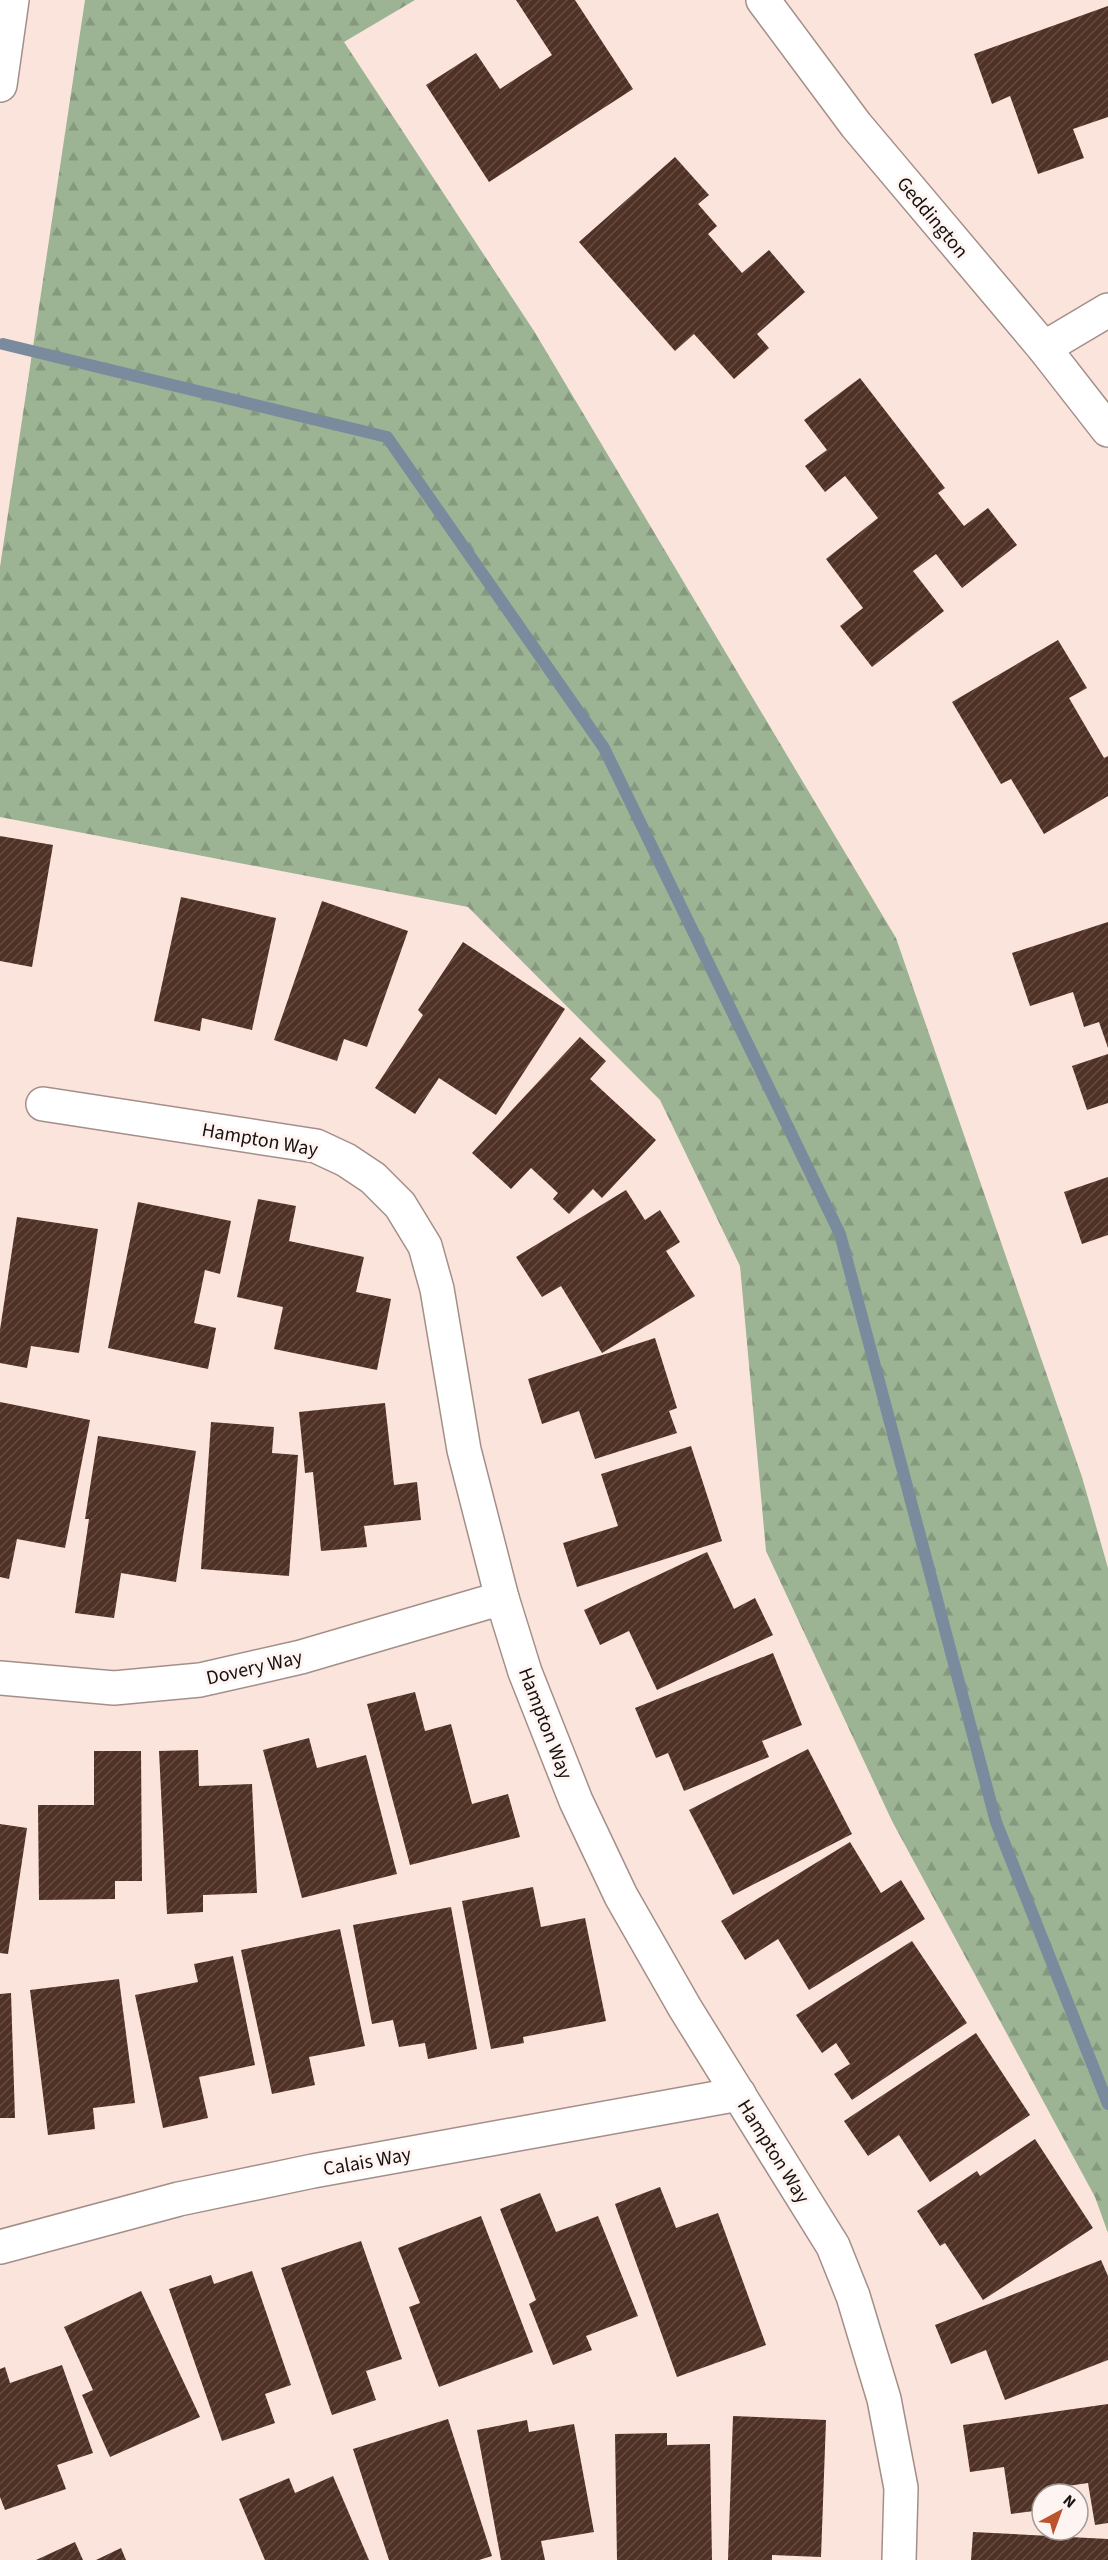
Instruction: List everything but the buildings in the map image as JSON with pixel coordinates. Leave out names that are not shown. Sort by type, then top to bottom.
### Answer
[{"type":"street","points":[[0,85],[12,0]]},
{"type":"street","name":"Geddington","points":[[763,0],[856,125],[1044,348],[1108,430]]},
{"type":"street","points":[[1044,348],[1108,310]]},
{"type":"street","name":"Hampton Way","points":[[43,1104],[316,1146],[346,1160],[373,1179],[400,1205],[425,1246],[437,1289],[464,1450],[502,1598],[525,1672],[576,1801],[616,1886],[685,2008],[833,2246],[853,2296],[884,2399],[902,2488],[899,2560]]},
{"type":"street","name":"Dovery Way","points":[[0,1677],[114,1688],[200,1680],[300,1656],[502,1598]]},
{"type":"street","name":"Calais Way","points":[[0,2247],[190,2196],[313,2171],[739,2094]]},
{"type":"green space","points":[[85,0],[415,0],[344,42],[534,331],[896,938],[1082,1477],[1108,1568],[1108,2233],[1095,2197],[892,1821],[766,1551],[740,1266],[660,1100],[468,907],[0,817],[0,567]]},
{"type":"waterway","points":[[3,344],[387,437],[604,748],[840,1234],[996,1822],[1108,2104]]}]
